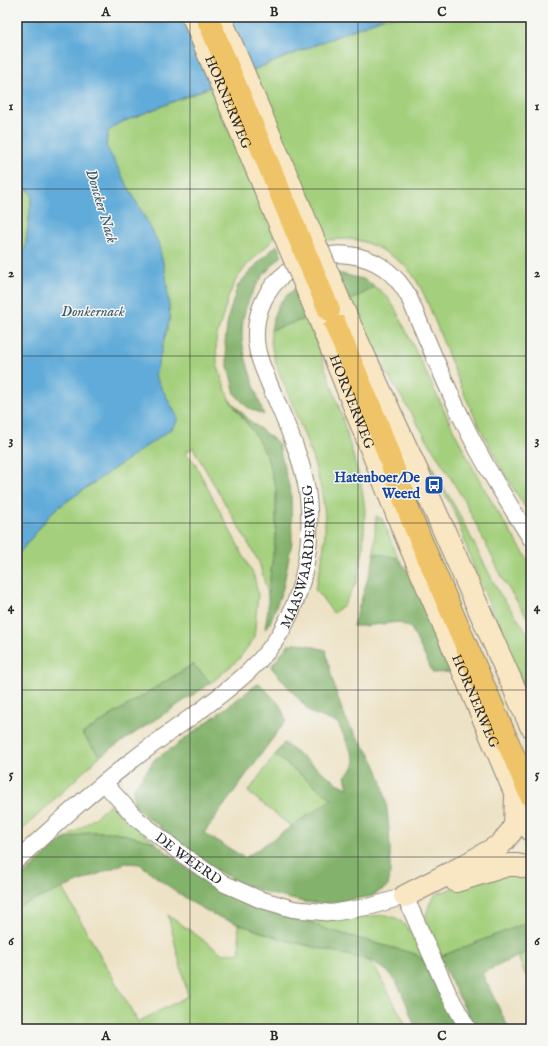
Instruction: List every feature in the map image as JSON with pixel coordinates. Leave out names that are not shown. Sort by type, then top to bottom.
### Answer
[{"type":"main road","name":"HORNERWEG","points":[[193,17],[329,310],[433,506],[531,726]]},
{"type":"main road","name":"HORNERWEG","points":[[207,17],[377,423],[412,520],[523,795],[531,830]]},
{"type":"main road","name":"HORNERWEG","points":[[220,17],[329,310],[405,534],[523,795]]},
{"type":"main road","name":"HORNERWEG","points":[[377,423],[425,517],[531,759]]},
{"type":"main road","points":[[405,896],[464,866],[500,845],[515,825],[523,795]]},
{"type":"main road","points":[[405,896],[508,865],[531,868]]},
{"type":"street","name":"MAASWAARDERWEG","points":[[104,783],[231,687],[256,665],[282,631],[298,595],[306,568],[309,543],[310,509],[307,488],[299,459],[261,363],[256,338],[257,318],[263,300],[282,276],[296,266],[310,259],[325,255],[345,254],[376,262],[397,279],[408,295],[464,424],[498,487],[531,539]]},
{"type":"street","points":[[17,860],[60,820],[104,783]]},
{"type":"street","name":"DE WEERD","points":[[104,783],[137,819],[183,855],[225,884],[259,899],[294,909],[332,913],[372,906],[405,896]]},
{"type":"street","points":[[405,896],[448,993],[468,1029]]},
{"type":"green space","points":[[385,17],[531,17],[531,516],[503,471],[470,407],[420,286],[412,274],[397,259],[370,244],[353,239],[324,240],[252,71]]},
{"type":"green space","points":[[211,87],[275,238],[247,265],[236,280],[229,295],[216,339],[217,364],[229,399],[254,433],[266,454],[276,488],[276,532],[268,594],[259,562],[193,448],[185,452],[194,462],[254,576],[258,594],[254,638],[239,659],[211,683],[193,664],[82,734],[100,756],[17,835],[17,556],[53,511],[174,427],[178,418],[155,376],[170,317],[166,276],[158,242],[106,146],[108,132],[117,124]]},
{"type":"green space","points":[[17,187],[28,189],[32,195],[25,249],[17,259]]},
{"type":"green space","points":[[277,245],[282,256],[266,272],[254,290],[245,310],[242,332],[244,351],[264,415],[247,407],[235,394],[227,361],[225,343],[228,317],[238,285]]},
{"type":"green space","points":[[337,273],[363,279],[375,287],[349,301]]},
{"type":"green space","points":[[375,287],[386,295],[396,310],[474,470],[500,516],[531,564],[531,623],[505,583],[464,500],[366,338],[349,301]]},
{"type":"green space","points":[[296,288],[308,318],[271,330],[278,306],[285,297]]},
{"type":"green space","points":[[308,318],[340,410],[361,483],[365,510],[363,550],[357,581],[344,605],[333,613],[315,590],[325,538],[324,506],[321,490],[308,444],[274,357],[271,339],[271,330]]},
{"type":"green space","points":[[375,373],[377,373],[457,510],[498,591],[529,635],[531,655],[531,704],[472,563],[455,513],[424,456]]},
{"type":"green space","points":[[229,399],[250,421],[278,443],[291,494],[292,542],[283,588],[269,625],[265,629],[276,532],[276,488],[266,454],[254,433]]},
{"type":"green space","points":[[376,516],[382,519],[398,558],[374,553]]},
{"type":"green space","points":[[374,553],[398,558],[420,587],[453,672],[433,673],[411,628],[398,622],[353,626],[373,562]]},
{"type":"green space","points":[[299,643],[326,650],[329,667],[345,717],[372,758],[381,779],[386,801],[390,847],[390,872],[388,886],[372,896],[325,904],[303,902],[267,893],[235,881],[215,869],[134,807],[133,789],[155,759],[174,747],[259,683],[280,705],[286,720],[204,833],[245,858],[332,799],[275,755],[284,743],[337,783],[348,788],[345,776],[352,769],[355,760],[338,723],[311,713],[271,667],[288,645]]},
{"type":"green space","points":[[193,664],[211,683],[100,756],[82,734]]},
{"type":"green space","points":[[275,755],[333,799],[292,827],[248,792]]},
{"type":"green space","points":[[110,805],[154,842],[115,832],[87,832],[60,842],[88,823]]},
{"type":"green space","points":[[87,832],[115,832],[154,842],[192,872],[231,896],[258,907],[300,918],[328,930],[415,954],[427,963],[458,1029],[416,1029],[402,994],[395,981],[383,968],[374,963],[368,960],[281,939],[216,916],[193,903],[140,864],[125,863],[17,907],[17,881],[60,842]]},
{"type":"green space","points":[[507,872],[531,878],[531,921],[439,957],[429,935],[426,915],[430,903],[436,894]]},
{"type":"green space","points":[[62,888],[138,1022],[188,996],[168,915],[223,954],[240,952],[238,924],[281,939],[368,960],[375,967],[408,1029],[17,1029],[17,907]]},
{"type":"green space","points":[[386,915],[394,917],[403,923],[415,940],[427,963],[415,954],[328,930],[300,918],[314,920]]},
{"type":"green space","points":[[531,921],[531,950],[482,973],[509,1029],[475,1029],[439,957]]},
{"type":"green space","points":[[531,950],[531,974],[526,976],[518,957]]},
{"type":"water","name":"Donkernack","points":[[17,17],[385,17],[117,124],[108,132],[106,146],[158,242],[166,276],[170,317],[155,376],[178,418],[174,427],[53,511],[17,556],[17,259],[25,249],[32,195],[28,189],[17,187]]},
{"type":"place","name":"Hatenboer/De Weerd","points":[[434,485]]},
{"type":"water label","name":"Doncker Nack","points":[[102,206]]}]
